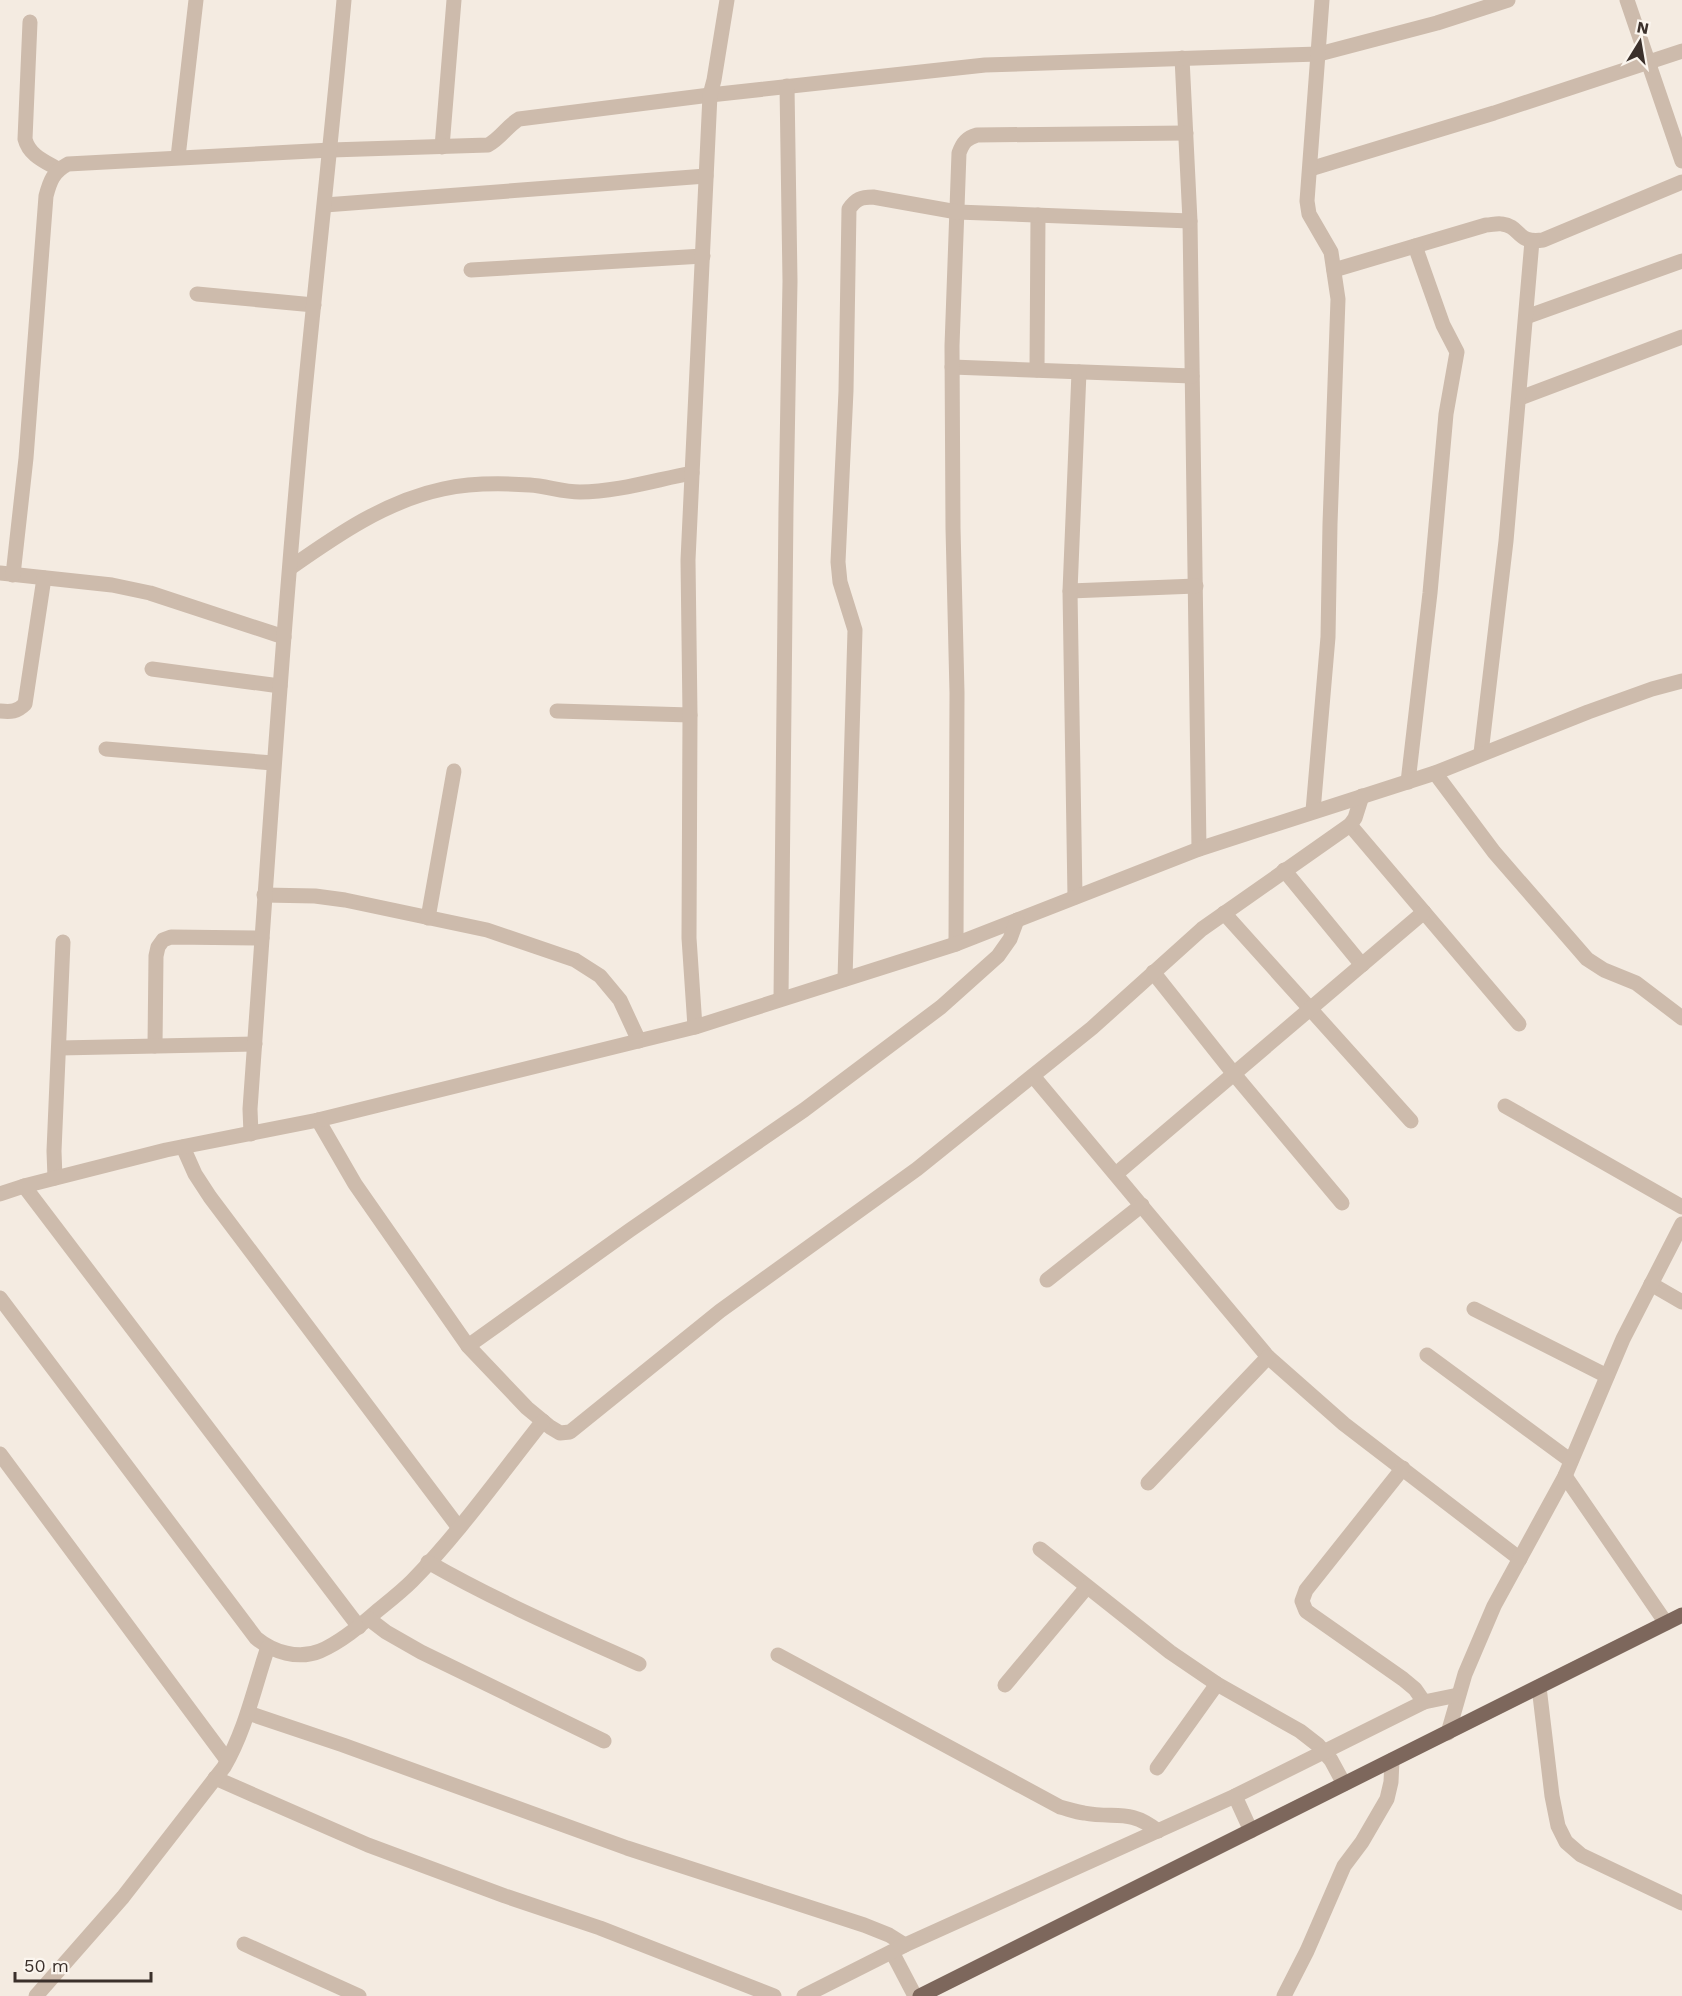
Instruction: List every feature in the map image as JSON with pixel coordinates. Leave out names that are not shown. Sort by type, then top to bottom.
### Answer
[{"type":"main road","points":[[918,1996],[1682,1615]]},
{"type":"street","points":[[178,157],[196,0]]},
{"type":"street","points":[[251,1134],[250,1109],[273,763],[344,0]]},
{"type":"street","points":[[442,147],[454,0]]},
{"type":"street","points":[[695,1027],[689,938],[688,560],[710,94],[727,0]]},
{"type":"street","points":[[1313,811],[1328,637],[1338,299],[1330,252],[1309,214],[1307,201],[1322,0]]},
{"type":"street","points":[[284,637],[150,593],[112,585],[6,574],[26,458],[46,196],[50,179],[58,169],[68,164],[178,157],[488,145],[498,140],[511,124],[519,119],[710,94],[985,65],[1318,54],[1437,24],[1506,0]]},
{"type":"street","points":[[1627,0],[1682,161]]},
{"type":"street","points":[[30,22],[25,139],[27,147],[34,155],[58,169]]},
{"type":"street","points":[[1310,169],[1494,113],[1682,51]]},
{"type":"street","points":[[1182,58],[1190,220],[1199,849]]},
{"type":"street","points":[[781,999],[790,281],[787,86]]},
{"type":"street","points":[[956,944],[957,693],[952,367],[959,153],[962,143],[977,135],[1186,133]]},
{"type":"street","points":[[325,205],[706,176]]},
{"type":"street","points":[[1334,270],[1486,225],[1503,224],[1514,229],[1522,238],[1532,241],[1543,240],[1682,182]]},
{"type":"street","points":[[845,979],[855,630],[840,582],[838,562],[846,391],[849,209],[855,200],[864,197],[957,212],[1190,220]]},
{"type":"street","points":[[1037,370],[1038,215]]},
{"type":"street","points":[[1481,753],[1506,541],[1532,241]]},
{"type":"street","points":[[1408,782],[1430,592],[1446,414],[1457,352],[1443,325],[1415,246]]},
{"type":"street","points":[[471,270],[703,256]]},
{"type":"street","points":[[1526,317],[1682,261]]},
{"type":"street","points":[[197,294],[314,305]]},
{"type":"street","points":[[1520,398],[1682,337]]},
{"type":"street","points":[[952,367],[1192,376]]},
{"type":"street","points":[[1075,897],[1070,591],[1079,372]]},
{"type":"street","points":[[290,568],[342,531],[411,497],[445,488],[491,484],[531,485],[577,492],[603,491],[692,473]]},
{"type":"street","points":[[0,711],[19,710],[25,704],[44,578]]},
{"type":"street","points":[[1070,591],[1196,586]]},
{"type":"street","points":[[152,669],[280,686]]},
{"type":"street","points":[[0,1194],[55,1178],[183,1147],[318,1120],[695,1027],[956,944],[1199,849],[1435,773],[1481,753],[1641,693],[1682,681]]},
{"type":"street","points":[[557,711],[690,715]]},
{"type":"street","points":[[106,748],[273,763]]},
{"type":"street","points":[[428,918],[454,771]]},
{"type":"street","points":[[1435,773],[1494,852],[1587,959],[1604,970],[1636,983],[1682,1018]]},
{"type":"street","points":[[318,1120],[355,1184],[468,1346],[527,1408],[560,1432],[570,1432],[720,1311],[916,1169],[1033,1076],[1092,1028],[1183,944],[1350,825],[1355,818],[1362,796]]},
{"type":"street","points":[[1350,825],[1520,1024]]},
{"type":"street","points":[[1284,870],[1362,965]]},
{"type":"street","points":[[264,895],[315,896],[345,900],[487,930],[575,960],[600,976],[620,1000],[639,1041]]},
{"type":"street","points":[[1116,1174],[1424,912]]},
{"type":"street","points":[[1224,913],[1411,1121]]},
{"type":"street","points":[[468,1346],[630,1230],[804,1110],[941,1007],[998,956],[1010,939],[1017,920]]},
{"type":"street","points":[[155,1046],[156,956],[163,940],[171,937],[262,938]]},
{"type":"street","points":[[55,1178],[54,1151],[63,942]]},
{"type":"street","points":[[1153,972],[1234,1074],[1342,1203]]},
{"type":"street","points":[[58,1048],[255,1044]]},
{"type":"street","points":[[1033,1076],[1268,1357],[1344,1424],[1520,1559]]},
{"type":"street","points":[[1506,1106],[1682,1207]]},
{"type":"street","points":[[183,1147],[195,1174],[210,1197],[459,1528]]},
{"type":"street","points":[[24,1186],[364,1623],[604,1741]]},
{"type":"street","points":[[1047,1280],[1142,1205]]},
{"type":"street","points":[[1448,1732],[1458,1695],[1494,1606],[1565,1476],[1623,1339],[1681,1227]]},
{"type":"street","points":[[1651,1284],[1682,1302]]},
{"type":"street","points":[[0,1298],[256,1638],[268,1647],[287,1654],[320,1651],[364,1623],[411,1582],[459,1528],[543,1421]]},
{"type":"street","points":[[1474,1309],[1607,1376]]},
{"type":"street","points":[[1427,1355],[1571,1461]]},
{"type":"street","points":[[1148,1483],[1268,1357]]},
{"type":"street","points":[[0,1454],[227,1760]]},
{"type":"street","points":[[1403,1468],[1306,1590],[1302,1601],[1306,1611],[1403,1679],[1415,1689],[1424,1702]]},
{"type":"street","points":[[1565,1476],[1666,1623]]},
{"type":"street","points":[[1040,1549],[1170,1652],[1217,1684],[1300,1731],[1324,1752],[1344,1784]]},
{"type":"street","points":[[428,1562],[526,1613],[639,1664]]},
{"type":"street","points":[[1005,1685],[1087,1587]]},
{"type":"street","points":[[36,1996],[123,1897],[227,1760],[237,1743],[248,1713],[268,1647]]},
{"type":"street","points":[[778,1655],[1060,1807],[1086,1814],[1130,1815],[1146,1821],[1158,1831]]},
{"type":"street","points":[[1157,1768],[1217,1684]]},
{"type":"street","points":[[1539,1687],[1552,1796],[1558,1826],[1566,1842],[1581,1855],[1682,1903]]},
{"type":"street","points":[[804,1996],[898,1948],[1234,1796],[1424,1702],[1458,1695]]},
{"type":"street","points":[[248,1713],[627,1848],[864,1925],[888,1935],[898,1948],[918,1996]]},
{"type":"street","points":[[1284,1996],[1307,1951],[1344,1866],[1362,1842],[1387,1799],[1391,1782],[1392,1760]]},
{"type":"street","points":[[214,1778],[368,1845],[505,1896],[600,1928],[774,1996]]},
{"type":"street","points":[[1234,1796],[1251,1831]]},
{"type":"street","points":[[244,1944],[358,1996]]}]
